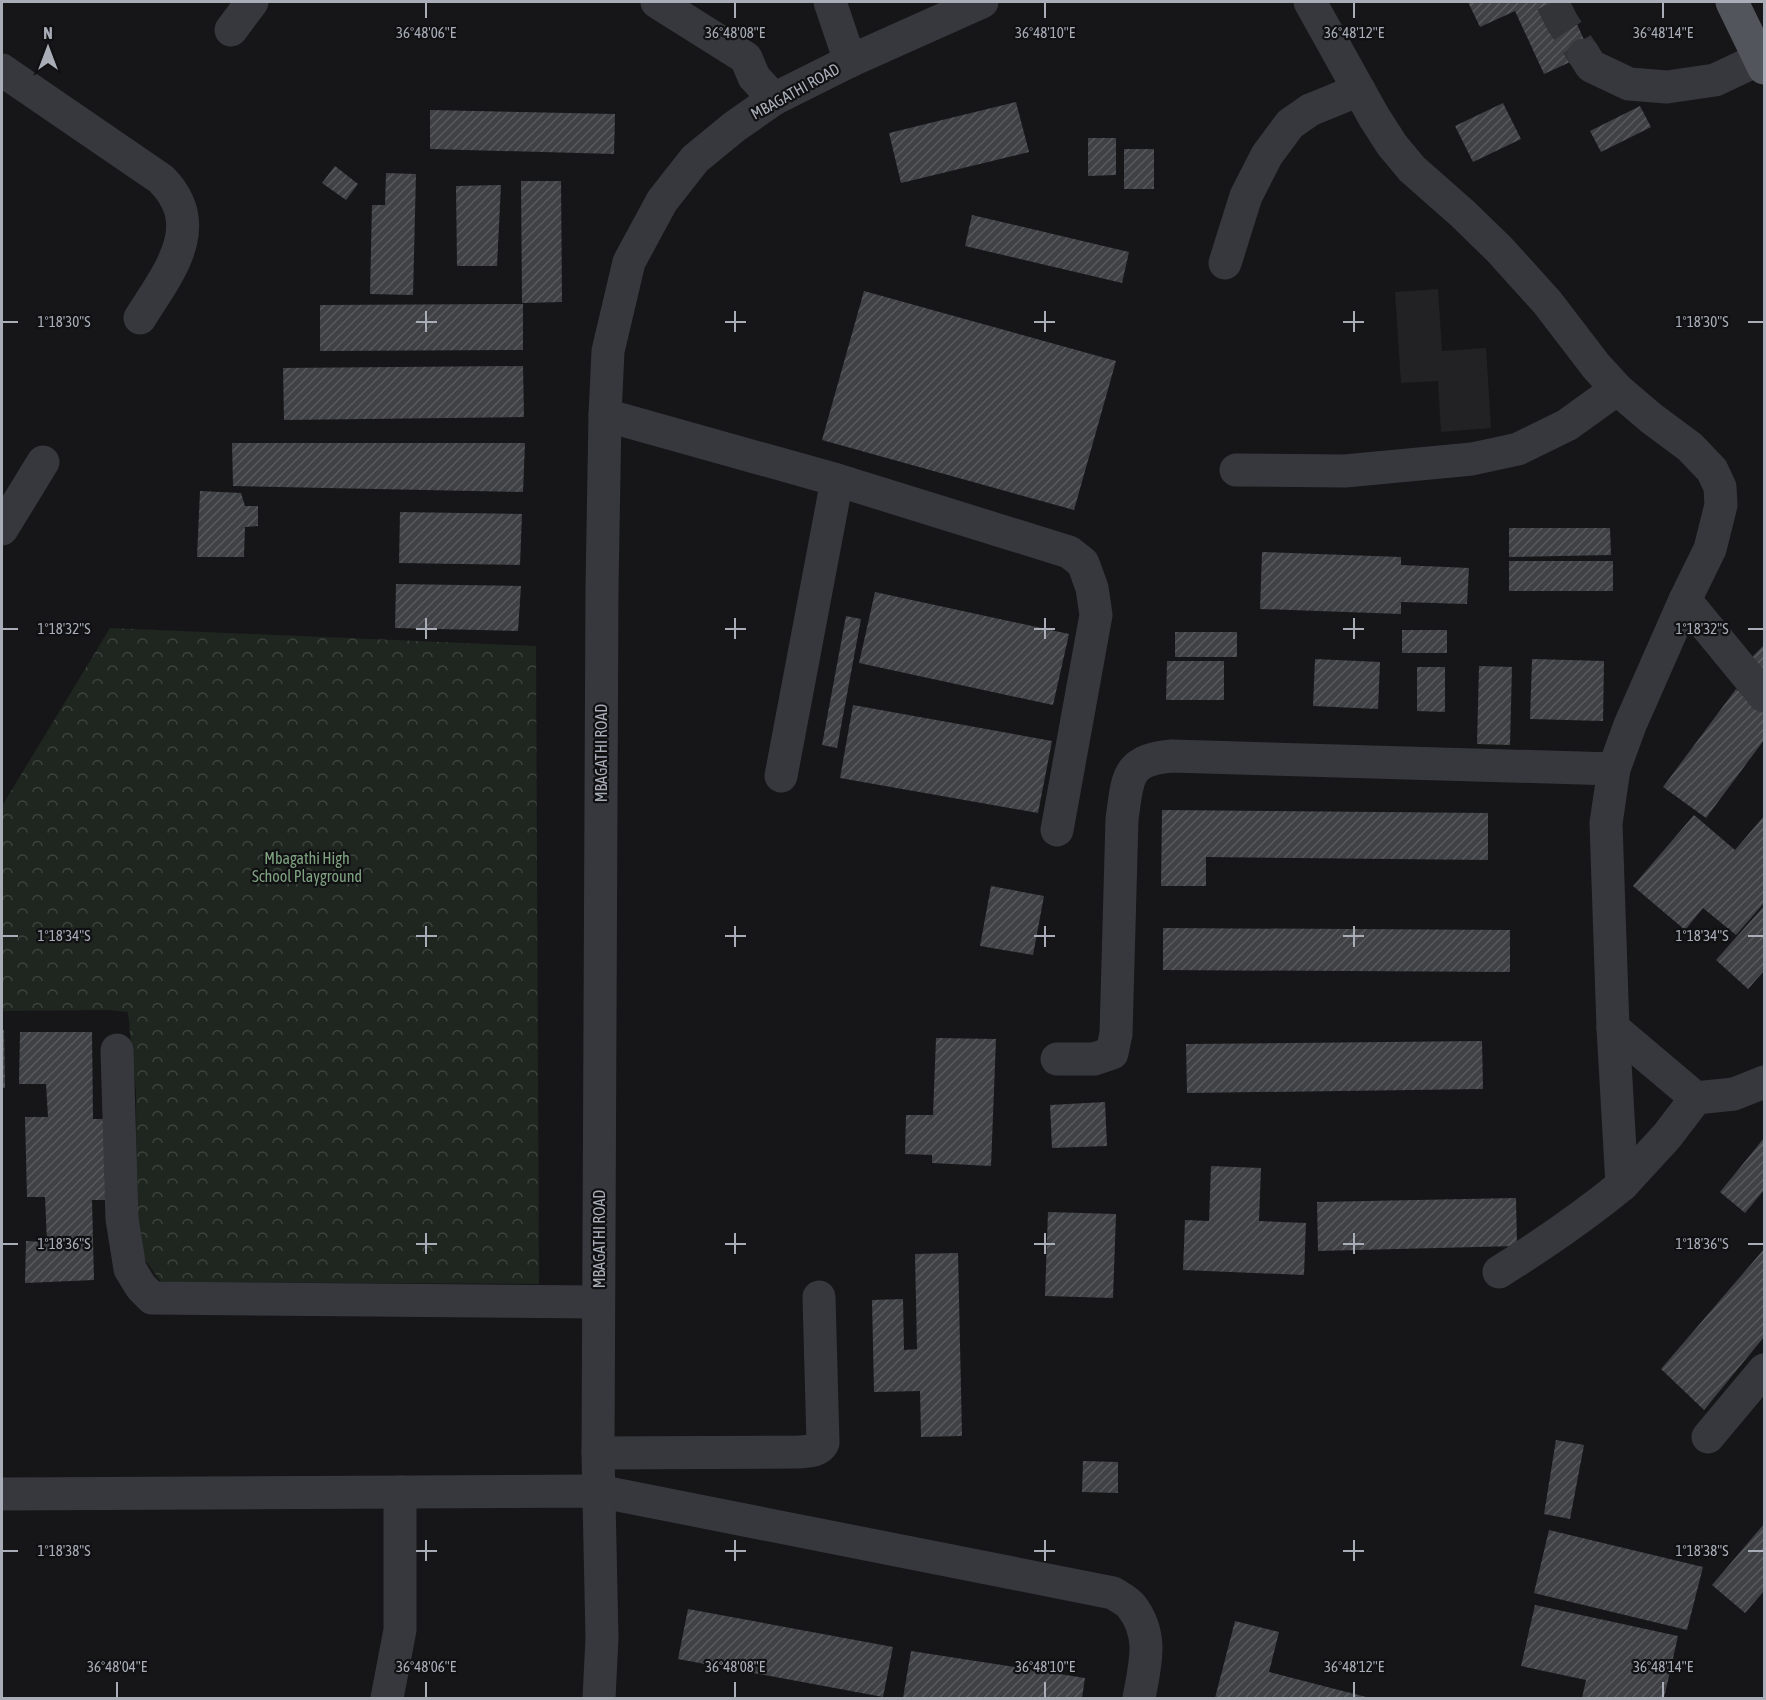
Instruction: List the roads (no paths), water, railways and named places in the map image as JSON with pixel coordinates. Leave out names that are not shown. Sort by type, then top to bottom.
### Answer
[{"type":"main road","points":[[1732,2],[1763,62]]},
{"type":"street","points":[[231,30],[252,2]]},
{"type":"street","points":[[657,2],[746,58],[754,77],[774,99]]},
{"type":"street","points":[[830,2],[850,62]]},
{"type":"street","name":"MBAGATHI ROAD","points":[[600,1698],[602,1638],[598,1491],[598,1302],[602,588],[608,351],[630,262],[662,201],[695,159],[734,127],[774,99],[982,2]]},
{"type":"street","points":[[1310,2],[1392,145],[1412,169],[1499,249],[1547,302],[1596,366],[1617,389],[1690,447],[1712,470],[1720,487],[1721,505],[1710,549],[1684,600],[1630,725],[1614,769],[1606,823],[1613,1028],[1622,1185]]},
{"type":"street","points":[[1584,55],[1591,66],[1629,84],[1667,87],[1715,80],[1763,62]]},
{"type":"street","points":[[2,70],[161,179],[179,204],[184,218],[177,255],[140,318]]},
{"type":"street","points":[[1225,263],[1246,196],[1267,155],[1290,124],[1310,110],[1359,90]]},
{"type":"street","points":[[1236,470],[1345,471],[1472,459],[1518,449],[1567,425],[1617,389]]},
{"type":"street","points":[[605,415],[837,480],[1069,552],[1083,563],[1092,588],[1096,615],[1056,830]]},
{"type":"street","points":[[2,529],[43,462]]},
{"type":"street","points":[[781,776],[837,480]]},
{"type":"street","points":[[1684,600],[1764,696]]},
{"type":"street","points":[[1056,1059],[1094,1059],[1112,1053],[1116,1034],[1122,819],[1127,784],[1135,767],[1150,758],[1172,756],[1614,769]]},
{"type":"street","points":[[1613,1028],[1696,1098],[1734,1094],[1764,1082]]},
{"type":"street","points":[[117,1050],[122,1219],[130,1269],[141,1287],[152,1298],[598,1302]]},
{"type":"street","points":[[1499,1272],[1543,1245],[1622,1185],[1667,1136],[1696,1098]]},
{"type":"street","points":[[598,1453],[799,1452],[820,1447],[823,1443],[819,1297]]},
{"type":"street","points":[[1708,1437],[1764,1370]]},
{"type":"street","points":[[2,1494],[598,1491],[1113,1593],[1131,1605],[1146,1631],[1147,1657],[1139,1698]]},
{"type":"street","points":[[387,1698],[400,1630],[400,1492]]},
{"type":"tunnel","points":[[1552,2],[1584,55]]},
{"type":"park label","name":"Mbagathi High School Playground","points":[[307,867]]}]
